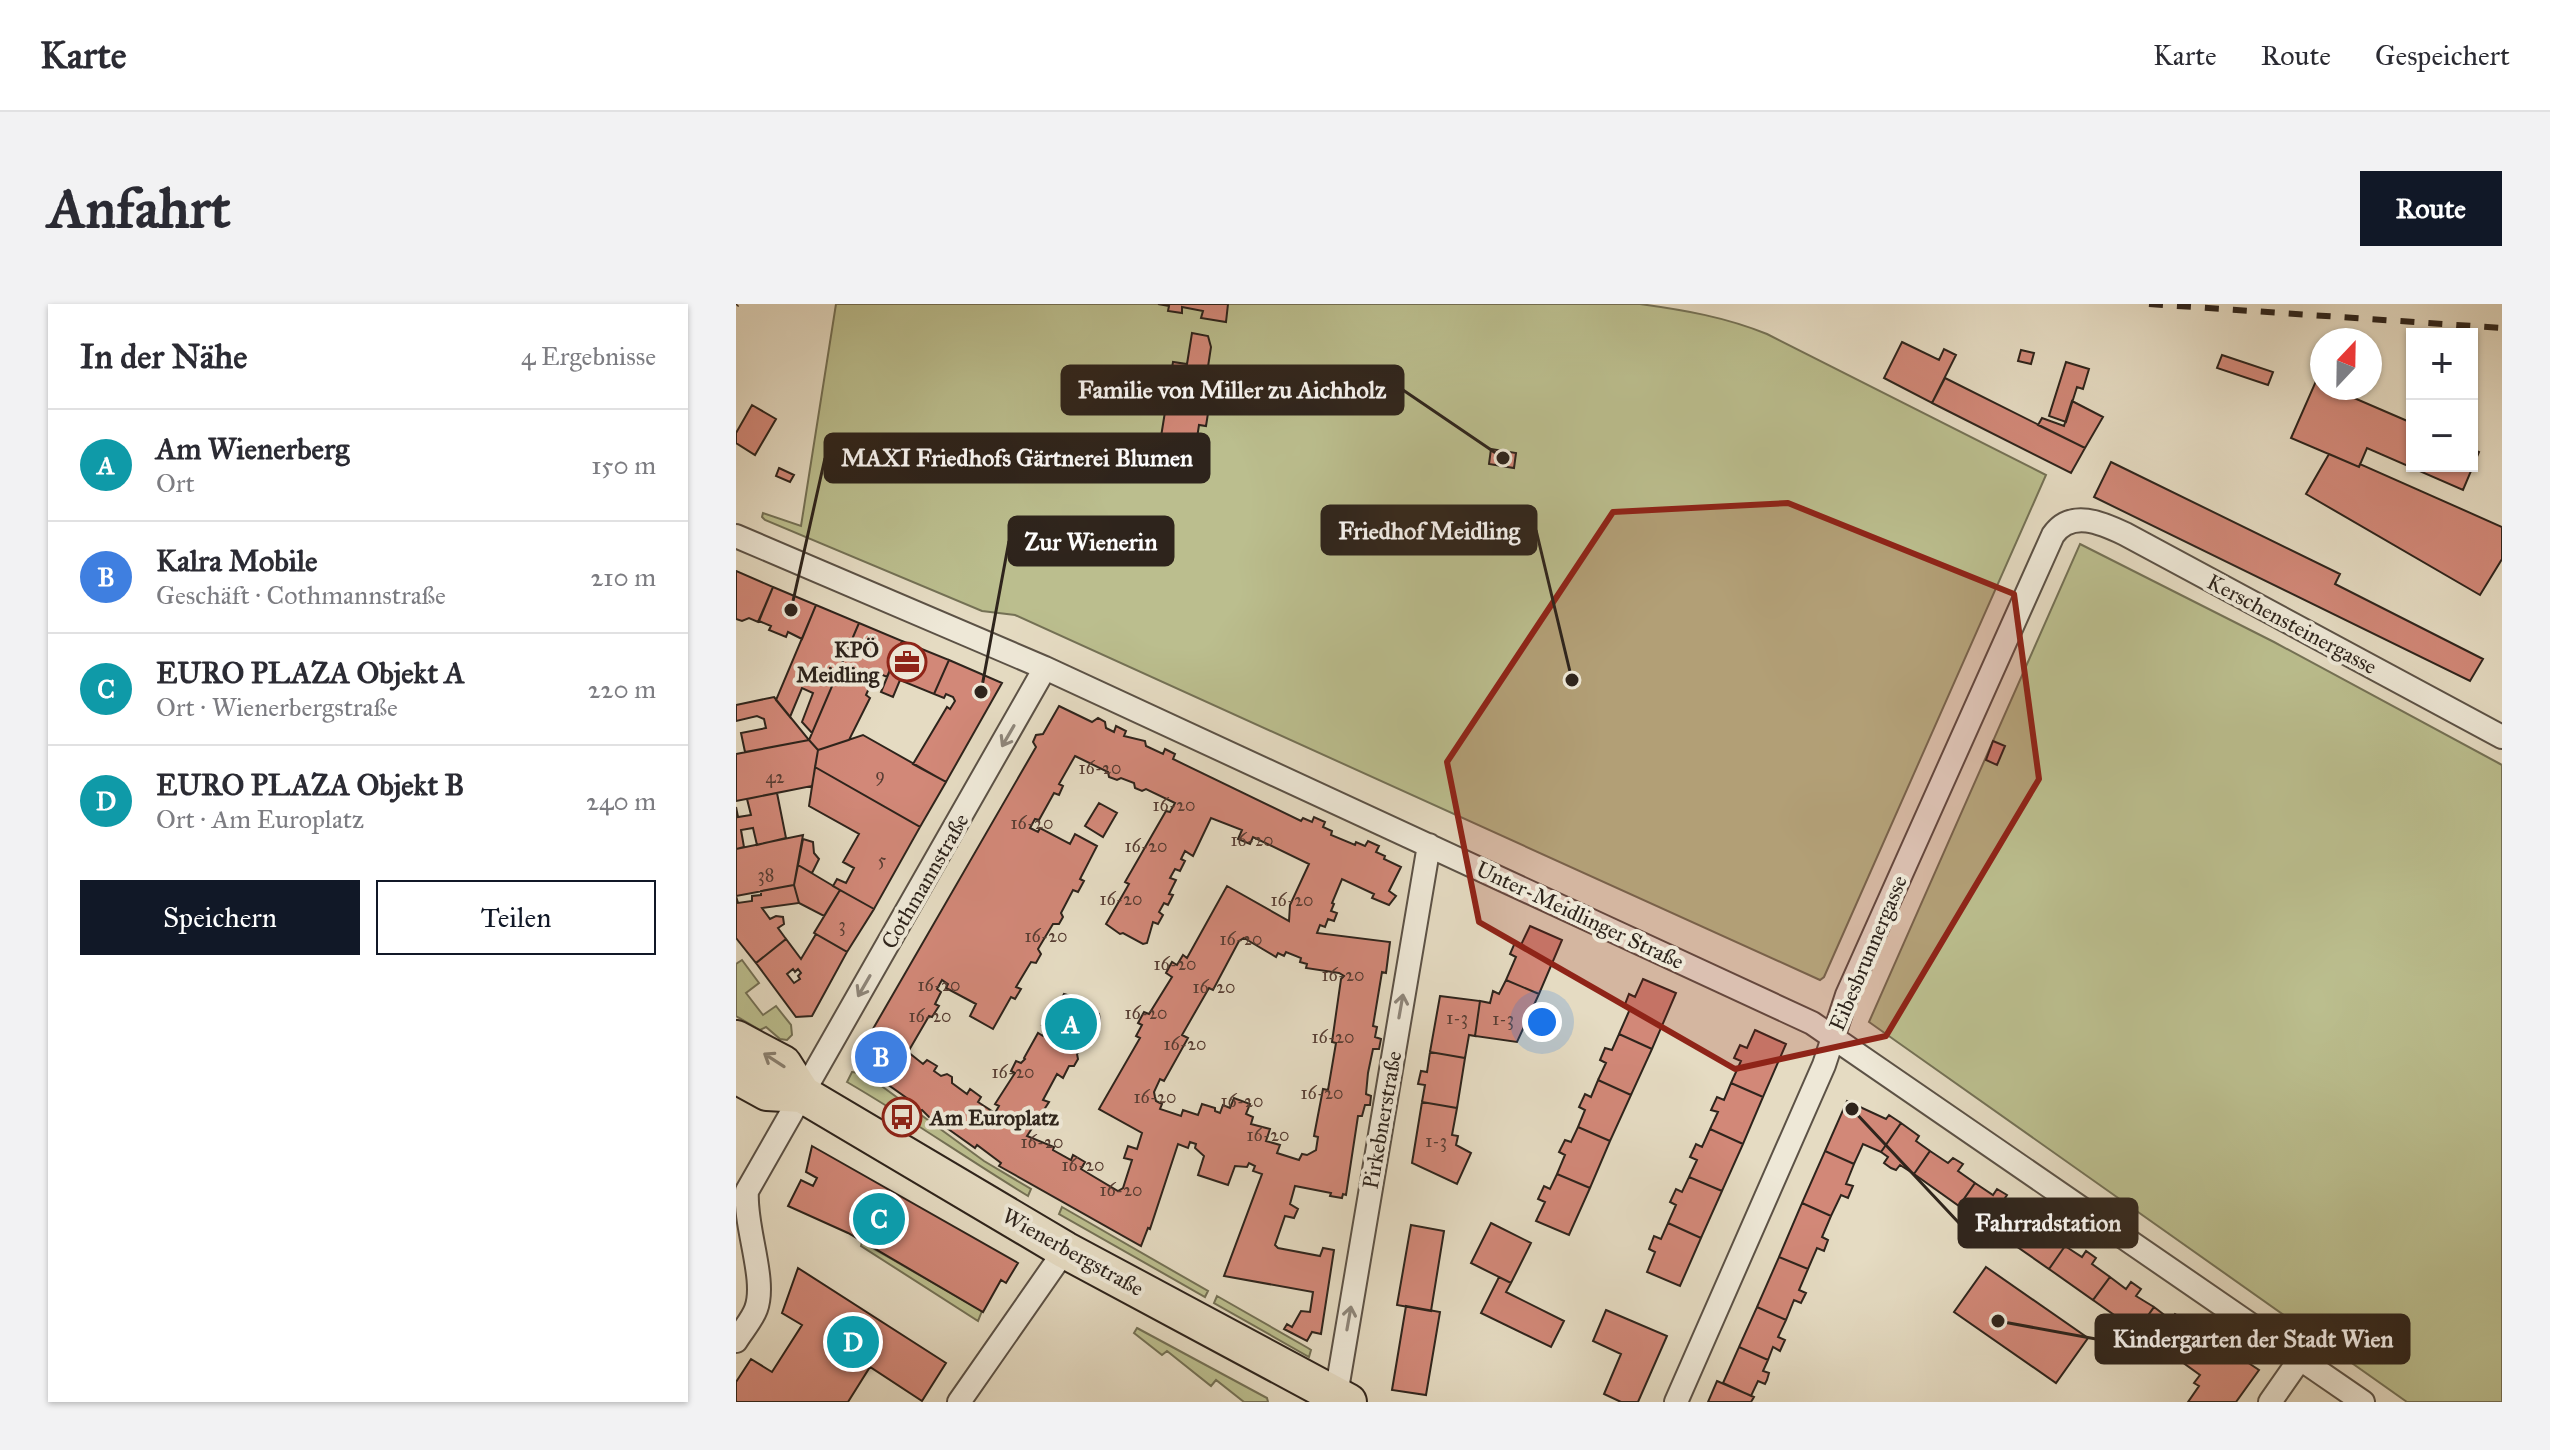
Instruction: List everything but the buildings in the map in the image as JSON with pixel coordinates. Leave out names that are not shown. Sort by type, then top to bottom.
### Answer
[{"type":"main road","name":"Wienerbergstraße","points":[[736,1039],[783,1064],[802,1094],[1065,1250],[1342,1398]]},
{"type":"main road","name":"Wienerbergstraße","points":[[736,1075],[767,1092],[802,1094]]},
{"type":"street","name":"Kerschensteinergasse","points":[[2079,520],[2105,524],[2125,534],[2502,737]]},
{"type":"street","name":"Eibesbrunnergasse","points":[[1676,1402],[1824,1065],[1847,995],[2053,535],[2063,524],[2079,520]]},
{"type":"street","name":"Unter-Meidlinger Straße","points":[[736,536],[1045,668],[1797,1015],[2363,1402]]},
{"type":"street","name":"Cothmannstraße","points":[[802,1094],[1045,668]]},
{"type":"street","name":"Pirkebnerstraße","points":[[1342,1398],[1429,845]]},
{"type":"street","points":[[736,1341],[756,1310],[760,1290],[745,1211],[747,1191],[802,1094]]},
{"type":"street","points":[[959,1402],[1065,1250]]},
{"type":"street","points":[[2270,1402],[2300,1359]]},
{"type":"highlighted area","points":[[1788,503],[2014,594],[2039,779],[1886,1036],[1735,1069],[1479,922],[1447,762],[1613,512]]},
{"type":"green space","points":[[836,304],[1640,304],[1704,315],[1767,334],[2046,475],[1824,977],[1820,980],[1015,615],[982,611],[765,520],[763,513],[801,526]]},
{"type":"green space","points":[[2080,544],[2274,642],[2502,765],[2502,1402],[2407,1402],[1869,1022]]},
{"type":"green space","points":[[742,960],[759,983],[746,993],[763,1015],[776,1006],[791,1025],[792,1035],[787,1040],[780,1039],[766,1027],[760,1030],[736,1016],[736,964]]},
{"type":"green space","points":[[852,1072],[865,1074],[984,1161],[1031,1189],[1028,1196],[847,1082]]},
{"type":"green space","points":[[1062,1207],[1208,1291],[1205,1297],[1059,1214]]},
{"type":"green space","points":[[862,1242],[982,1311],[978,1321],[861,1246]]},
{"type":"green space","points":[[1217,1296],[1308,1348],[1311,1350],[1309,1357],[1214,1303]]},
{"type":"green space","points":[[1137,1328],[1267,1398],[1268,1402],[1244,1402],[1216,1380],[1211,1386],[1167,1351],[1162,1355],[1134,1333]]},
{"type":"railway","points":[[2149,304],[2502,328]]},
{"type":"place","name":"Familie von Miller zu Aichholz","points":[[1503,458]]},
{"type":"place","name":"MAXI Friedhofs Gärtnerei Blumen","points":[[791,610]]},
{"type":"place","name":"KPÖ Meidling","points":[[907,662]]},
{"type":"place","name":"Friedhof Meidling","points":[[1572,680]]},
{"type":"place","name":"Zur Wienerin","points":[[981,692]]},
{"type":"place","name":"Am Wienerberg","points":[[1071,1024]]},
{"type":"place","name":"Kalra Mobile","points":[[881,1057]]},
{"type":"place","name":"Fahrradstation","points":[[1852,1109]]},
{"type":"place","name":"Am Europlatz","points":[[902,1117]]},
{"type":"place","name":"EURO PLAZA Objekt A","points":[[879,1219]]},
{"type":"place","name":"Kindergarten der Stadt Wien","points":[[1998,1321]]},
{"type":"place","name":"EURO PLAZA Objekt B","points":[[853,1342]]}]
